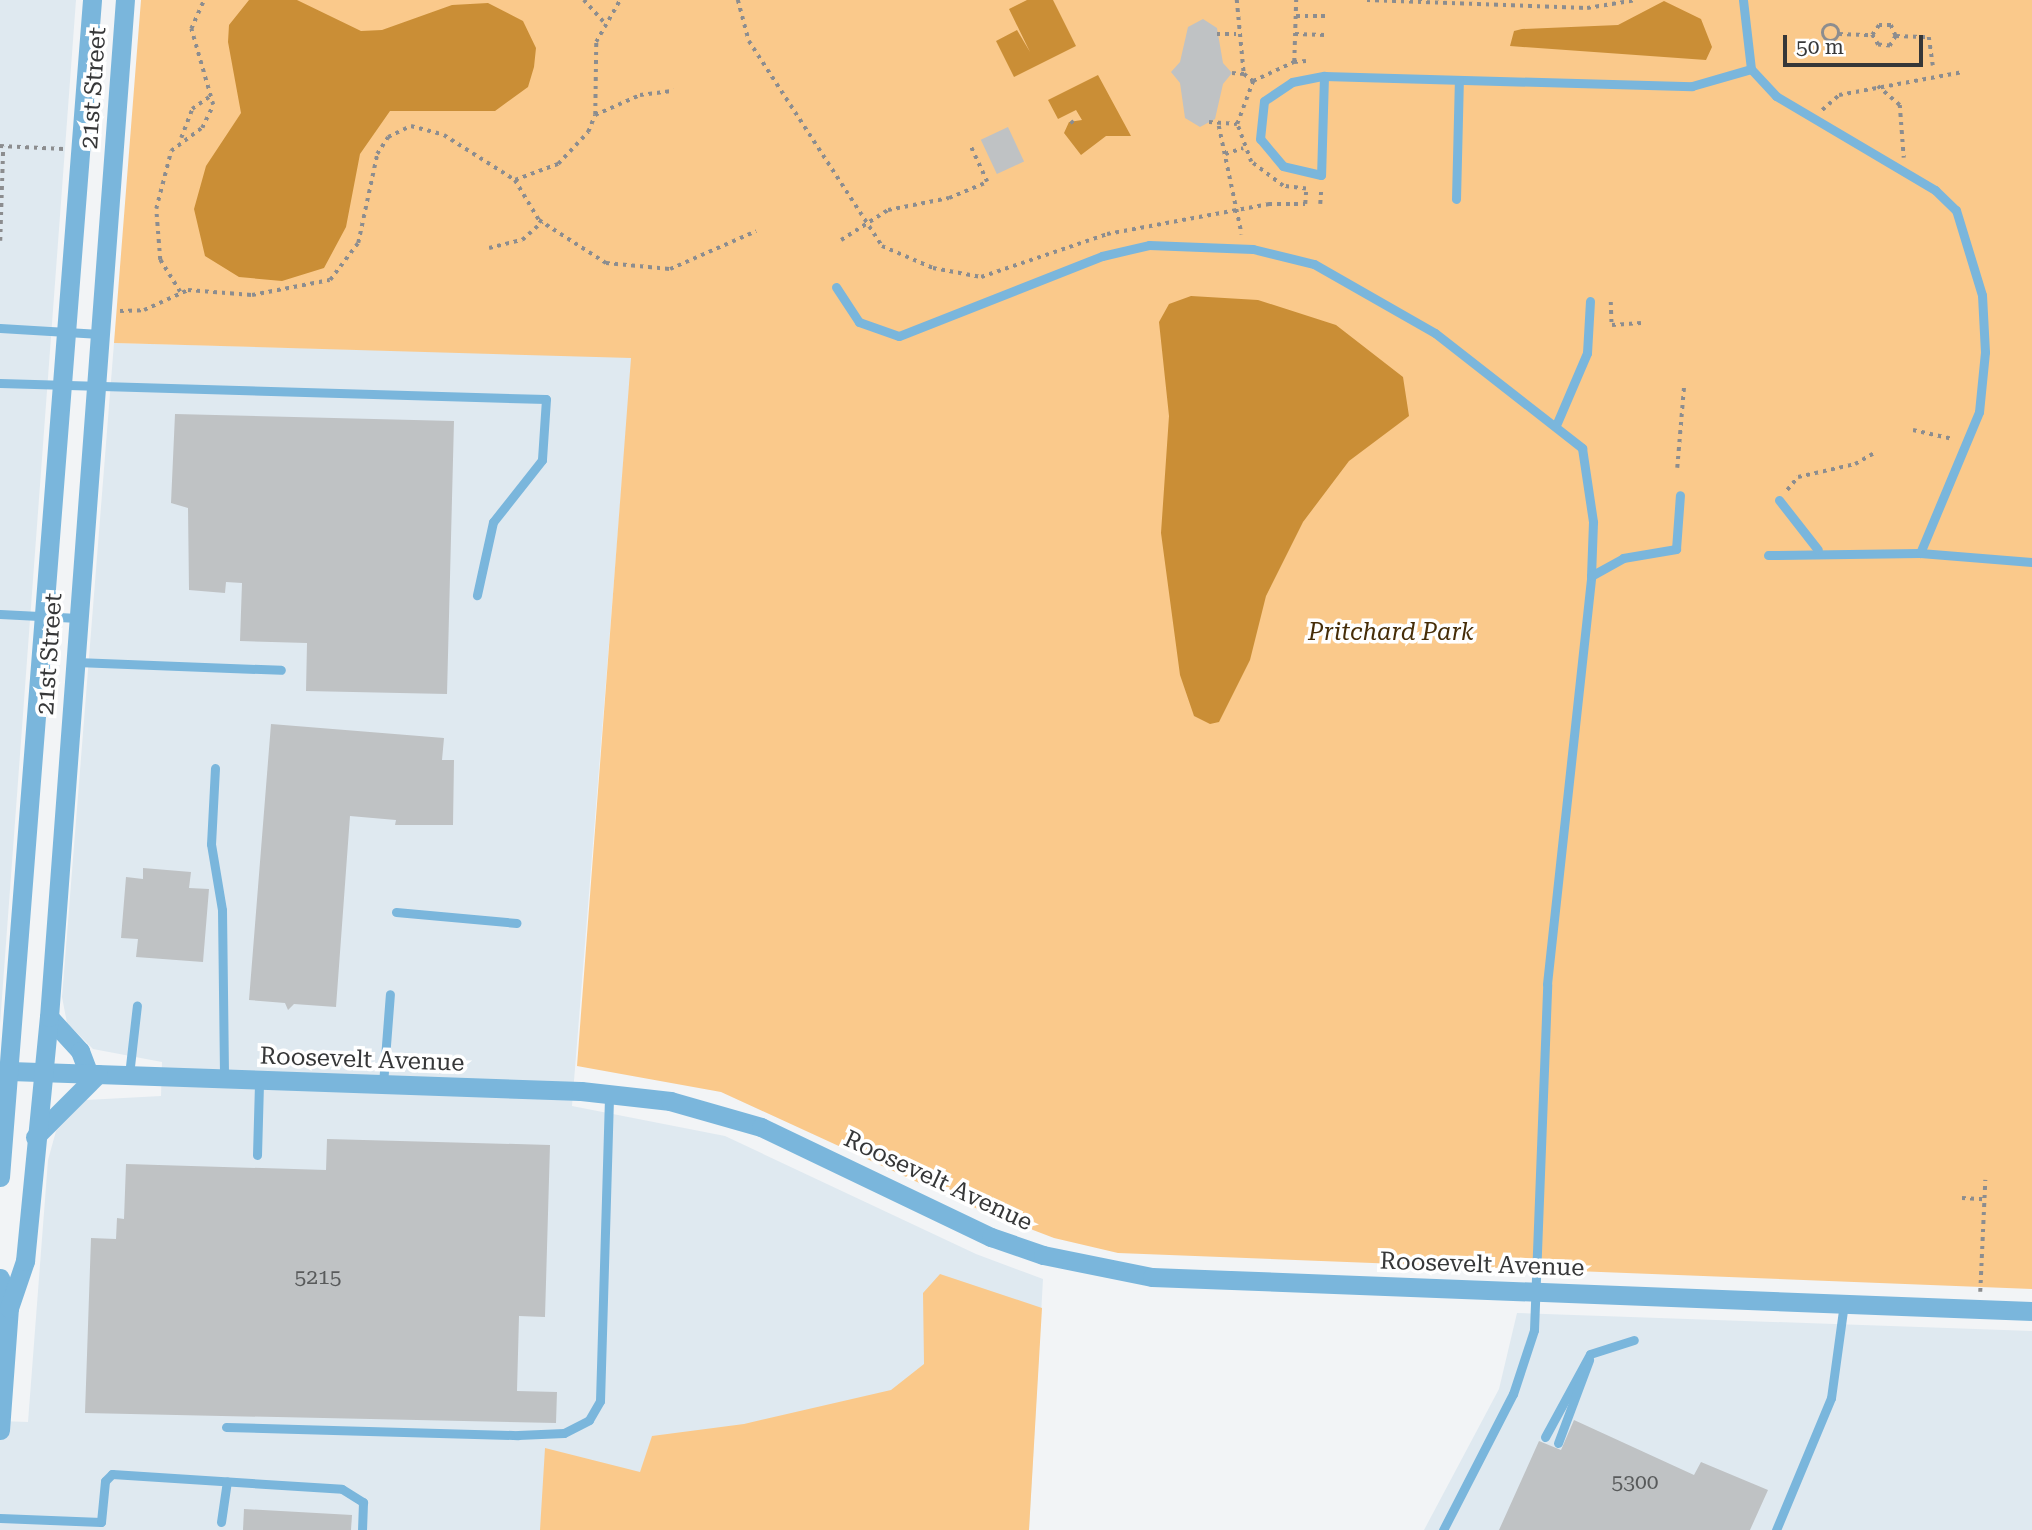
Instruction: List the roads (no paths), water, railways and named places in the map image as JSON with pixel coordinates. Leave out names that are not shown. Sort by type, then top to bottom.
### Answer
[{"type":"street","name":"21st Street","points":[[0,1177],[5,1071],[44,617],[92,0]]},
{"type":"street","name":"21st Street","points":[[4,1308],[25,1261],[49,1017],[125,0]]},
{"type":"street","points":[[36,1137],[93,1074],[80,1051],[49,1017]]},
{"type":"street","name":"Roosevelt Avenue","points":[[5,1071],[610,1093],[670,1101],[761,1127],[990,1237],[1097,1268],[1199,1280],[2032,1311]]},
{"type":"street","name":"21st Street","points":[[0,1278],[4,1308],[0,1430]]},
{"type":"lane","points":[[1743,0],[1751,69],[1776,96],[1899,170],[1956,210],[1971,245],[1985,352],[1969,443],[1920,553]]},
{"type":"lane","points":[[1324,76],[1321,175],[1270,157],[1258,125],[1264,101],[1277,89],[1324,76],[1692,86],[1751,69]]},
{"type":"lane","points":[[1456,199],[1459,80]]},
{"type":"lane","points":[[836,287],[859,322],[898,335],[1102,256],[1149,245],[1243,248],[1314,264],[1435,333],[1557,423],[1582,448],[1589,470],[1591,576],[1547,984],[1537,1292],[1521,1376],[1443,1530]]},
{"type":"lane","points":[[1557,423],[1587,353],[1590,301]]},
{"type":"lane","points":[[0,328],[100,334]]},
{"type":"lane","points":[[0,383],[546,399],[542,460],[493,522],[477,594]]},
{"type":"lane","points":[[1591,576],[1623,558],[1676,549],[1680,495]]},
{"type":"lane","points":[[1779,500],[1818,550]]},
{"type":"lane","points":[[1768,555],[1818,550],[1920,553],[2032,562]]},
{"type":"lane","points":[[0,614],[78,618]]},
{"type":"lane","points":[[74,662],[281,670]]},
{"type":"lane","points":[[215,768],[211,844],[222,910],[224,1079]]},
{"type":"lane","points":[[396,912],[517,923]]},
{"type":"lane","points":[[383,1086],[390,994]]},
{"type":"lane","points":[[129,1075],[137,1005]]},
{"type":"lane","points":[[257,1155],[259,1082]]},
{"type":"lane","points":[[226,1427],[517,1435],[564,1433],[589,1420],[600,1401],[610,1093]]},
{"type":"lane","points":[[1776,1530],[1831,1398],[1844,1302]]},
{"type":"lane","points":[[1545,1437],[1590,1354],[1634,1340]]},
{"type":"lane","points":[[1558,1443],[1590,1354]]},
{"type":"lane","points":[[0,1518],[101,1522],[105,1481],[112,1474],[342,1489],[363,1502],[362,1530]]},
{"type":"lane","points":[[221,1522],[227,1481]]},
{"type":"park label","name":"Pritchard Park","points":[[1391,633]]}]
